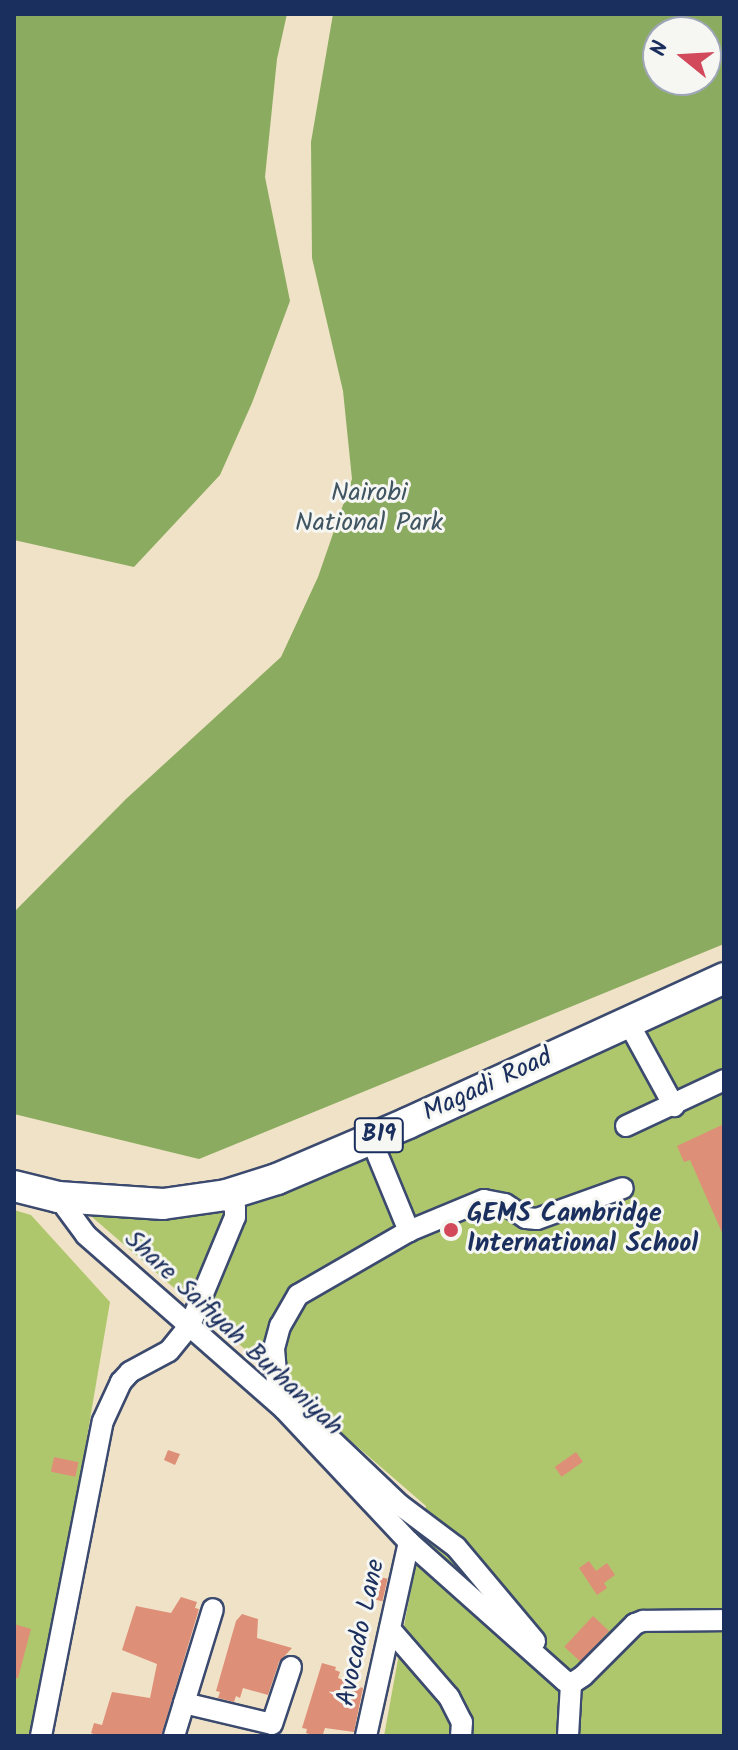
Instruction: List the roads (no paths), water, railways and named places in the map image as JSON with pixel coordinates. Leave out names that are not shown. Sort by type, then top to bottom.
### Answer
[{"type":"highway","name":"Magadi Road","points":[[14,1186],[58,1197],[163,1204],[226,1195],[277,1179],[371,1139],[724,978]]},
{"type":"street","points":[[628,1022],[674,1106]]},
{"type":"street","points":[[626,1126],[724,1080]]},
{"type":"street","points":[[371,1139],[409,1231]]},
{"type":"street","points":[[535,1641],[456,1547],[400,1505],[285,1396],[277,1381],[274,1349],[280,1326],[298,1295],[409,1231],[484,1200],[505,1204],[526,1218],[537,1219],[623,1188]]},
{"type":"street","points":[[41,1736],[103,1421],[121,1382],[130,1372],[169,1351],[190,1325],[235,1217],[235,1208],[226,1195]]},
{"type":"street","name":"Share Saifiyah Burhaniyah","points":[[58,1197],[86,1235],[284,1409],[409,1542],[549,1671],[571,1684]]},
{"type":"street","name":"Avocado Lane","points":[[366,1736],[409,1542]]},
{"type":"street","points":[[174,1736],[213,1609]]},
{"type":"street","points":[[568,1736],[571,1684],[635,1624],[724,1620]]},
{"type":"street","points":[[390,1629],[449,1697],[465,1733]]},
{"type":"street","points":[[184,1703],[272,1724],[291,1667]]},
{"type":"place","name":"GEMS Cambridge International School","points":[[451,1230]]},
{"type":"park label","name":"Nairobi National Park","points":[[369,509]]}]
